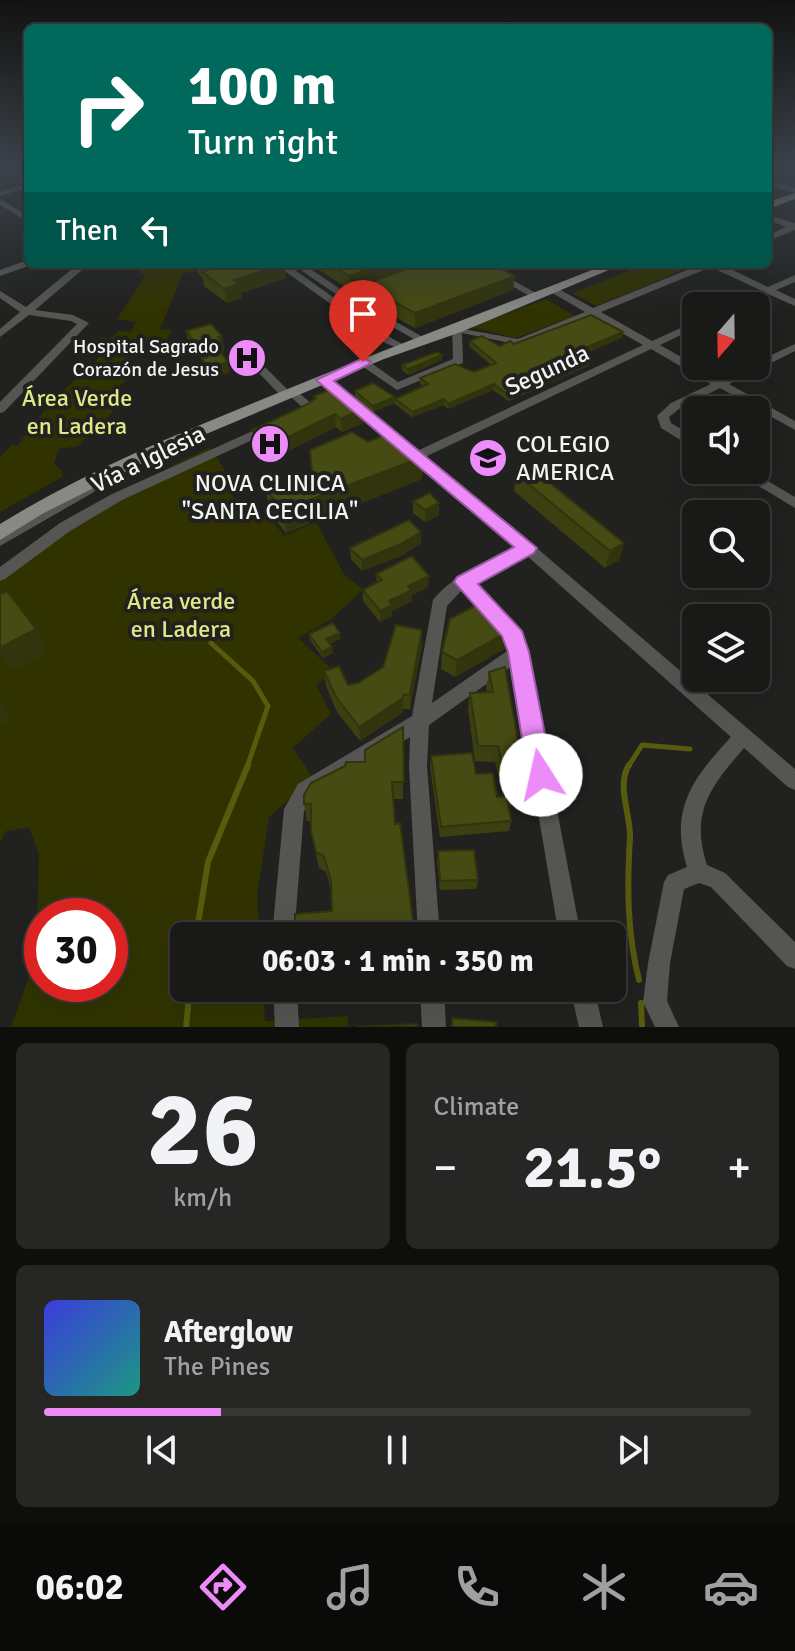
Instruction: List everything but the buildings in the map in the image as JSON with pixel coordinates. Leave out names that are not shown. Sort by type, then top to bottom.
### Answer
[{"type":"main road","points":[[0,533],[36,510],[167,444],[290,395],[379,356],[396,344],[423,340],[456,329],[607,268]]},
{"type":"main road","points":[[0,523],[75,481],[106,474]]},
{"type":"street","points":[[772,217],[795,226]]},
{"type":"street","points":[[772,236],[795,226]]},
{"type":"street","points":[[0,273],[24,264]]},
{"type":"street","points":[[0,334],[79,268]]},
{"type":"street","points":[[285,268],[396,344]]},
{"type":"street","points":[[303,268],[346,297],[423,340]]},
{"type":"street","points":[[487,268],[590,315],[795,426]]},
{"type":"street","points":[[363,362],[397,387],[459,361],[456,329],[519,342],[702,268]]},
{"type":"street","points":[[720,268],[795,303]]},
{"type":"street","points":[[763,292],[795,278]]},
{"type":"street","points":[[297,291],[323,282]]},
{"type":"street","points":[[334,302],[360,293]]},
{"type":"street","points":[[0,294],[26,312],[84,323],[0,409]]},
{"type":"street","name":"Segunda","points":[[417,456],[682,331]]},
{"type":"street","points":[[696,396],[795,347]]},
{"type":"street","points":[[262,370],[290,395]]},
{"type":"street","points":[[323,380],[527,548],[795,781]]},
{"type":"street","points":[[717,386],[732,396]]},
{"type":"street","name":"Vía a Iglesia","points":[[0,575],[65,527],[117,497],[302,413],[307,405],[290,395]]},
{"type":"street","points":[[682,403],[663,416],[665,425],[682,435]]},
{"type":"street","points":[[770,419],[795,433]]},
{"type":"street","points":[[0,541],[89,489],[106,474]]},
{"type":"street","points":[[763,484],[795,503]]},
{"type":"street","points":[[428,922],[418,766],[420,721],[439,604],[444,596],[464,582],[527,548]]},
{"type":"street","points":[[464,582],[511,631],[519,652],[567,922]]},
{"type":"street","points":[[284,922],[294,809],[300,798],[318,783],[420,721],[519,652]]},
{"type":"street","points":[[699,872],[690,839],[703,784],[743,736]]},
{"type":"street","points":[[667,1027],[655,1002],[659,963],[675,882],[699,872],[718,880],[795,958]]},
{"type":"street","points":[[286,1002],[287,1027]]},
{"type":"street","points":[[433,1002],[434,1027]]},
{"type":"street","points":[[585,1002],[591,1027]]},
{"type":"green space","name":"Área Verde en Ladera","points":[[141,268],[196,268],[195,272],[183,273],[160,329],[172,330],[166,342],[146,344],[143,350],[133,351],[124,366],[131,369],[125,380],[102,407],[114,411],[78,446],[59,449],[54,463],[63,473],[62,477],[0,512],[0,457],[12,445],[17,446],[55,397],[89,369],[104,351],[93,349],[101,338],[112,338],[118,331],[131,332],[136,322],[117,319],[146,275],[138,272]]},
{"type":"green space","points":[[636,268],[688,268],[596,306],[572,293]]},
{"type":"green space","points":[[546,299],[575,316],[516,338],[471,327]]},
{"type":"green space","name":"Área verde en Ladera","points":[[210,447],[224,470],[238,511],[252,510],[257,518],[271,519],[284,536],[316,522],[344,574],[363,590],[331,619],[298,638],[335,672],[316,685],[331,714],[293,748],[313,778],[269,817],[257,896],[259,922],[170,922],[170,1002],[264,1002],[265,1021],[348,1016],[348,1027],[11,1027],[24,991],[24,1002],[128,1002],[128,898],[38,898],[39,855],[29,827],[6,831],[0,842],[0,567],[98,503]]},
{"type":"waterway","points":[[211,643],[253,681],[268,706],[247,767]]},
{"type":"waterway","points":[[628,767],[642,745],[690,749]]},
{"type":"waterway","points":[[198,922],[208,862],[248,765]]},
{"type":"waterway","points":[[628,767],[624,782],[630,829],[629,909],[639,980]]},
{"type":"waterway","points":[[186,1027],[189,1002]]},
{"type":"waterway","points":[[641,1003],[642,1027]]},
{"type":"place","name":"Hospital Sagrado Corazón de Jesus","points":[[247,358]]},
{"type":"place","name":"NOVA CLINICA \"SANTA CECILIA\"","points":[[270,444]]},
{"type":"place","name":"COLEGIO AMERICA","points":[[488,458]]},
{"type":"route","points":[[363,362],[323,380],[527,548],[464,582],[511,631],[519,652],[541,775]]}]
